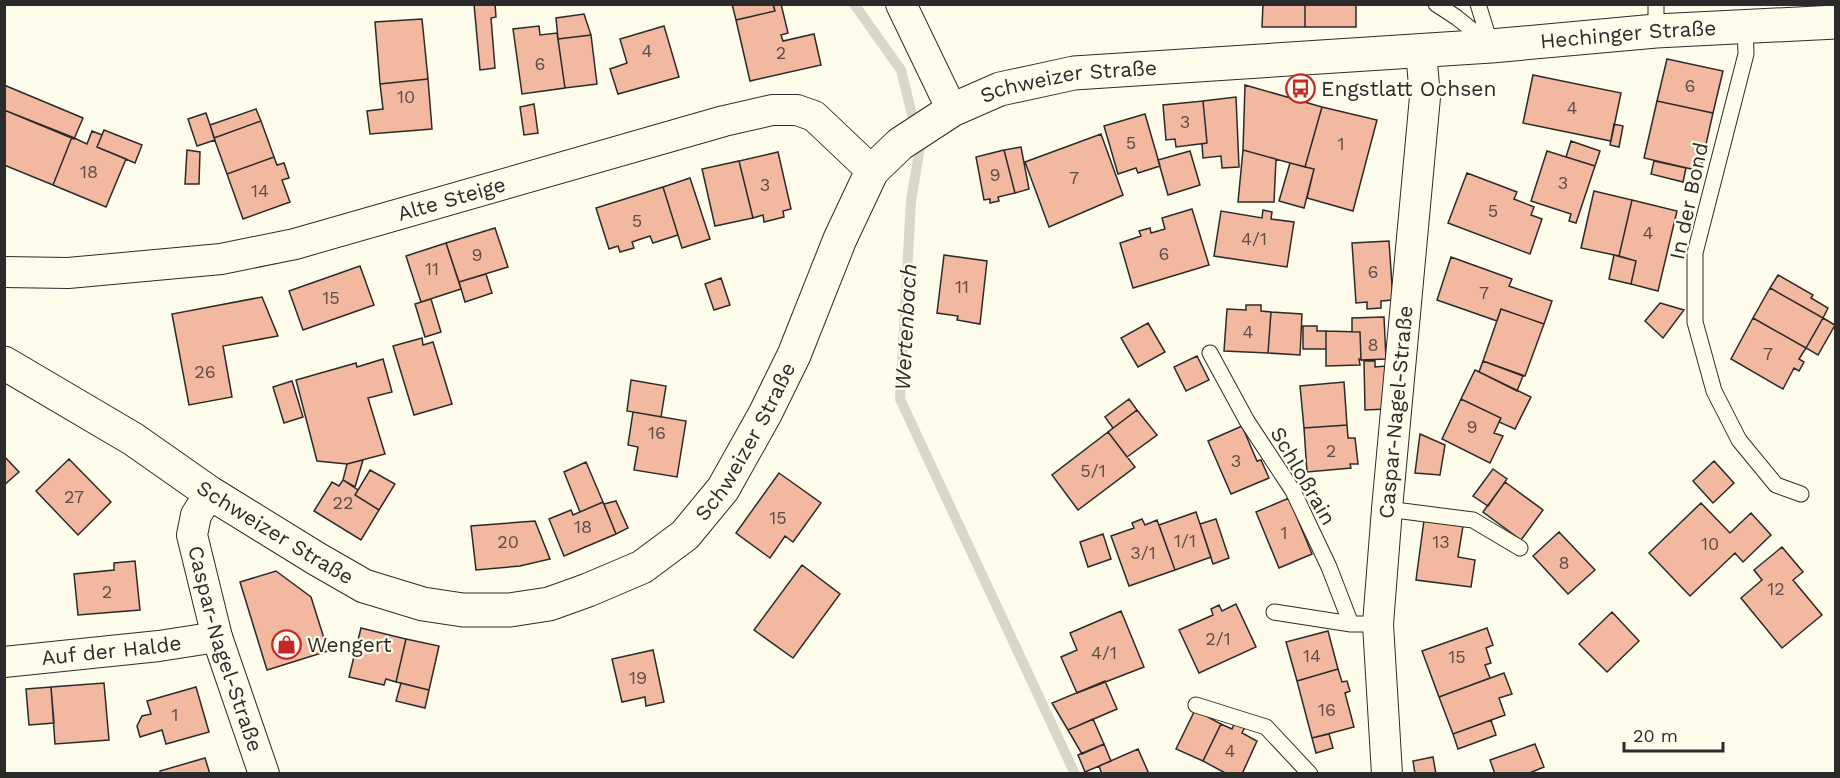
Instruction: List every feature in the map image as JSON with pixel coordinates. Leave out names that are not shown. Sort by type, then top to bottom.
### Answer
[{"type":"street","points":[[901,4],[952,110]]},
{"type":"street","name":"Hechinger Straße","points":[[1421,51],[1491,46],[1656,18],[1745,25],[1836,22]]},
{"type":"street","name":"Schweizer Straße","points":[[4,363],[133,439],[210,493],[364,586],[423,604],[463,610],[510,610],[549,604],[642,567],[685,535],[723,489],[765,414],[794,355],[840,239],[872,171],[900,144],[952,110],[1000,88],[1074,73],[1421,51]]},
{"type":"street","name":"Caspar-Nagel-Straße","points":[[1386,774],[1364,624],[1387,509],[1425,97],[1421,51]]},
{"type":"street","name":"Alte Steige","points":[[4,272],[68,273],[221,259],[295,244],[724,120],[772,110],[797,110],[814,116],[872,171]]},
{"type":"street","name":"Caspar-Nagel-Straße","points":[[210,493],[195,515],[192,534],[217,637],[264,774]]},
{"type":"street","name":"Auf der Halde","points":[[4,662],[159,646],[217,637]]},
{"type":"lane","points":[[1436,4],[1456,17],[1491,46]]},
{"type":"lane","points":[[1478,4],[1491,46]]},
{"type":"lane","name":"In der Bond","points":[[1745,25],[1746,54],[1695,253],[1695,322],[1714,391],[1739,440],[1776,485],[1801,494]]},
{"type":"lane","name":"Schloßrain","points":[[1210,353],[1247,421],[1293,491],[1329,567],[1364,624]]},
{"type":"lane","points":[[1387,509],[1473,520],[1520,548]]},
{"type":"lane","points":[[1274,612],[1364,624]]},
{"type":"lane","points":[[1196,705],[1266,727],[1310,774]]},
{"type":"building","points":[[474,4],[495,4],[496,17],[491,18],[495,68],[480,70]]},
{"type":"building","points":[[732,4],[773,4],[775,11],[736,20]]},
{"type":"building","points":[[781,4],[788,33],[781,35],[783,41],[814,34],[821,65],[750,81],[736,20],[775,11],[773,5]]},
{"type":"building","points":[[1263,4],[1305,4],[1305,27],[1262,27]]},
{"type":"building","points":[[1305,4],[1356,4],[1356,27],[1305,27]]},
{"type":"building","points":[[584,14],[591,35],[558,39],[556,18]]},
{"type":"building","points":[[422,19],[428,79],[380,84],[375,22]]},
{"type":"building","points":[[539,26],[540,35],[557,33],[565,88],[522,94],[513,29]]},
{"type":"building","points":[[664,26],[679,77],[618,94],[610,69],[627,63],[620,39]]},
{"type":"building","points":[[591,35],[597,84],[565,88],[558,39]]},
{"type":"building","points":[[1667,59],[1723,71],[1713,113],[1657,101]]},
{"type":"building","points":[[1533,75],[1621,93],[1611,141],[1523,123]]},
{"type":"building","points":[[428,79],[432,129],[370,134],[367,111],[383,109],[380,84]]},
{"type":"building","points":[[4,85],[83,118],[74,139],[4,110]]},
{"type":"building","points":[[1245,85],[1322,107],[1305,167],[1243,150]]},
{"type":"building","points":[[1236,97],[1239,167],[1222,168],[1221,156],[1203,158],[1202,144],[1207,143],[1203,101]]},
{"type":"building","points":[[1203,101],[1207,143],[1176,147],[1175,139],[1166,140],[1163,105]]},
{"type":"building","points":[[1657,101],[1713,113],[1700,171],[1644,158]]},
{"type":"building","points":[[534,104],[538,133],[524,135],[520,107]]},
{"type":"building","points":[[1322,107],[1377,120],[1353,211],[1307,198],[1314,169],[1305,167]]},
{"type":"building","points":[[256,109],[261,121],[214,138],[210,125]]},
{"type":"building","points":[[4,110],[72,137],[53,185],[4,165]]},
{"type":"building","points":[[206,113],[215,140],[197,146],[188,119]]},
{"type":"building","points":[[1145,114],[1160,166],[1138,173],[1136,168],[1118,174],[1104,126]]},
{"type":"building","points":[[261,121],[274,157],[227,174],[214,138]]},
{"type":"building","points":[[1614,124],[1623,126],[1619,147],[1610,145]]},
{"type":"building","points":[[104,130],[142,145],[135,163],[97,147]]},
{"type":"building","points":[[92,131],[102,135],[97,147],[126,159],[106,207],[53,185],[72,137],[87,144]]},
{"type":"building","points":[[1101,134],[1123,195],[1049,227],[1025,162]]},
{"type":"building","points":[[1571,141],[1600,151],[1595,166],[1566,157]]},
{"type":"building","points":[[1021,147],[1029,189],[1015,193],[1004,150]]},
{"type":"building","points":[[187,150],[200,152],[199,184],[185,184]]},
{"type":"building","points":[[1004,150],[1015,193],[998,197],[999,201],[990,203],[990,199],[984,200],[976,157]]},
{"type":"building","points":[[1243,150],[1276,159],[1274,202],[1238,202]]},
{"type":"building","points":[[1190,151],[1200,185],[1168,195],[1158,160]]},
{"type":"building","points":[[1547,151],[1595,166],[1576,223],[1569,221],[1571,214],[1531,201]]},
{"type":"building","points":[[778,152],[791,209],[783,211],[784,217],[764,222],[763,215],[753,218],[739,161]]},
{"type":"building","points":[[274,157],[277,165],[284,163],[289,178],[282,180],[290,202],[243,219],[227,174]]},
{"type":"building","points":[[739,161],[753,218],[715,226],[702,169]]},
{"type":"building","points":[[1654,161],[1686,168],[1683,182],[1651,174]]},
{"type":"building","points":[[1290,163],[1314,169],[1304,208],[1279,201]]},
{"type":"building","points":[[1467,173],[1517,192],[1514,199],[1534,207],[1531,215],[1542,219],[1530,254],[1448,223]]},
{"type":"building","points":[[690,178],[710,239],[682,248],[663,187]]},
{"type":"building","points":[[663,187],[678,235],[653,243],[650,236],[632,242],[634,248],[620,252],[618,246],[609,249],[596,208]]},
{"type":"building","points":[[1594,191],[1632,200],[1619,256],[1581,248]]},
{"type":"building","points":[[1632,200],[1677,211],[1658,291],[1631,284],[1636,261],[1619,256]]},
{"type":"building","points":[[1192,209],[1209,265],[1133,288],[1120,243],[1141,236],[1139,231],[1150,228],[1151,233],[1165,229],[1162,218]]},
{"type":"building","points":[[1263,210],[1272,212],[1271,219],[1294,222],[1287,267],[1214,256],[1221,211],[1262,218]]},
{"type":"building","points":[[495,228],[508,267],[459,282],[446,243]]},
{"type":"building","points":[[1389,241],[1393,300],[1381,301],[1381,308],[1367,309],[1367,302],[1356,303],[1352,243]]},
{"type":"building","points":[[446,243],[461,289],[421,302],[406,256]]},
{"type":"building","points":[[944,255],[987,261],[980,324],[957,320],[958,316],[937,313]]},
{"type":"building","points":[[1614,255],[1636,261],[1631,284],[1609,279]]},
{"type":"building","points":[[1451,257],[1512,279],[1509,286],[1552,301],[1544,324],[1501,309],[1497,321],[1437,300]]},
{"type":"building","points":[[360,266],[374,305],[303,330],[289,291]]},
{"type":"building","points":[[486,274],[492,293],[465,302],[459,282]]},
{"type":"building","points":[[1778,275],[1813,295],[1811,298],[1828,308],[1823,318],[1770,288]]},
{"type":"building","points":[[721,278],[730,305],[714,310],[705,284]]},
{"type":"building","points":[[1770,288],[1823,318],[1806,348],[1753,318]]},
{"type":"building","points":[[262,297],[278,336],[223,346],[232,397],[189,405],[172,314]]},
{"type":"building","points":[[431,299],[441,332],[425,337],[415,304]]},
{"type":"building","points":[[1660,303],[1684,310],[1663,338],[1645,321]]},
{"type":"building","points":[[1246,305],[1261,305],[1261,311],[1271,312],[1268,353],[1224,351],[1227,309],[1246,310]]},
{"type":"building","points":[[1501,309],[1544,324],[1525,376],[1483,361]]},
{"type":"building","points":[[1271,312],[1302,314],[1300,355],[1268,353]]},
{"type":"building","points":[[1384,317],[1386,359],[1361,360],[1360,332],[1352,332],[1352,318]]},
{"type":"building","points":[[1753,318],[1806,348],[1799,359],[1804,362],[1799,371],[1794,368],[1783,389],[1731,359]]},
{"type":"building","points":[[1823,318],[1835,325],[1818,355],[1806,348]]},
{"type":"building","points":[[1148,323],[1165,352],[1138,367],[1121,338]]},
{"type":"building","points":[[1303,326],[1317,326],[1317,331],[1326,331],[1326,349],[1303,349]]},
{"type":"building","points":[[1326,331],[1360,332],[1360,365],[1326,366]]},
{"type":"building","points":[[422,338],[423,345],[433,342],[452,404],[414,415],[393,346]]},
{"type":"building","points":[[1197,356],[1209,380],[1186,391],[1174,367]]},
{"type":"building","points":[[383,359],[392,392],[368,398],[385,454],[347,464],[317,461],[296,380],[356,363],[357,367]]},
{"type":"building","points":[[1364,361],[1375,361],[1375,367],[1386,366],[1387,409],[1365,410]]},
{"type":"building","points":[[1483,361],[1523,376],[1517,391],[1479,372]]},
{"type":"building","points":[[1475,370],[1531,397],[1515,429],[1499,422],[1501,418],[1461,399]]},
{"type":"building","points":[[631,380],[666,386],[661,417],[627,411]]},
{"type":"building","points":[[292,381],[303,417],[284,423],[273,387]]},
{"type":"building","points":[[1344,382],[1347,425],[1304,428],[1300,386]]},
{"type":"building","points":[[1129,399],[1137,410],[1113,428],[1105,417]]},
{"type":"building","points":[[1461,399],[1501,418],[1494,433],[1503,436],[1490,463],[1442,439]]},
{"type":"building","points":[[1137,410],[1157,435],[1127,457],[1108,432]]},
{"type":"building","points":[[633,412],[686,421],[677,477],[634,470],[638,447],[628,445]]},
{"type":"building","points":[[1347,425],[1348,438],[1355,438],[1358,464],[1350,464],[1351,468],[1307,472],[1304,428]]},
{"type":"building","points":[[1242,426],[1257,461],[1261,460],[1269,478],[1231,494],[1208,441]]},
{"type":"building","points":[[1108,432],[1135,467],[1078,510],[1052,475]]},
{"type":"building","points":[[1420,434],[1445,445],[1440,475],[1415,473]]},
{"type":"building","points":[[4,456],[19,472],[4,485]]},
{"type":"building","points":[[69,459],[111,502],[78,535],[36,491]]},
{"type":"building","points":[[363,460],[355,487],[343,480],[347,464]]},
{"type":"building","points":[[1714,461],[1734,483],[1713,503],[1693,481]]},
{"type":"building","points":[[586,462],[603,502],[580,512],[564,472]]},
{"type":"building","points":[[1493,469],[1507,479],[1488,506],[1473,496]]},
{"type":"building","points":[[370,470],[395,484],[379,510],[355,495]]},
{"type":"building","points":[[779,473],[821,503],[793,542],[785,536],[770,558],[736,533]]},
{"type":"building","points":[[343,480],[358,490],[355,495],[379,510],[361,540],[314,511],[332,482],[339,486]]},
{"type":"building","points":[[1505,482],[1543,510],[1521,540],[1483,512]]},
{"type":"building","points":[[1289,498],[1312,554],[1279,568],[1256,512]]},
{"type":"building","points":[[616,501],[628,528],[616,534],[604,504]]},
{"type":"building","points":[[603,502],[616,534],[564,556],[549,519],[571,510],[573,515]]},
{"type":"building","points":[[1701,503],[1730,533],[1751,513],[1771,535],[1743,562],[1735,553],[1690,596],[1649,553]]},
{"type":"building","points":[[1196,512],[1211,557],[1175,570],[1159,525]]},
{"type":"building","points":[[1142,519],[1145,525],[1157,520],[1175,570],[1129,586],[1111,536],[1134,528],[1132,523]]},
{"type":"building","points":[[1216,519],[1229,558],[1213,564],[1200,524]]},
{"type":"building","points":[[1424,520],[1463,526],[1458,557],[1475,560],[1471,587],[1416,580]]},
{"type":"building","points":[[535,521],[550,559],[520,566],[476,570],[471,526]]},
{"type":"building","points":[[1559,532],[1595,570],[1568,594],[1533,556]]},
{"type":"building","points":[[1103,534],[1111,559],[1088,567],[1080,542]]},
{"type":"building","points":[[1782,547],[1803,572],[1793,580],[1822,615],[1782,648],[1741,598],[1762,580],[1754,570]]},
{"type":"building","points":[[135,561],[140,610],[78,615],[74,574],[114,570],[114,563]]},
{"type":"building","points":[[802,565],[840,594],[793,658],[754,630]]},
{"type":"building","points":[[276,571],[311,597],[328,651],[267,670],[240,582]]},
{"type":"building","points":[[1236,604],[1256,647],[1199,673],[1179,630],[1213,615],[1211,609],[1219,605],[1222,611]]},
{"type":"building","points":[[1121,611],[1144,667],[1077,693],[1061,657],[1077,650],[1070,633]]},
{"type":"building","points":[[1612,612],[1639,641],[1607,672],[1579,644]]},
{"type":"building","points":[[361,628],[406,639],[396,682],[386,679],[384,685],[349,677]]},
{"type":"building","points":[[1487,628],[1493,645],[1486,648],[1491,663],[1485,665],[1490,678],[1439,697],[1422,651]]},
{"type":"building","points":[[1328,631],[1338,669],[1297,681],[1286,642]]},
{"type":"building","points":[[406,639],[439,646],[429,690],[396,682]]},
{"type":"building","points":[[653,650],[664,702],[646,706],[645,697],[622,702],[612,659]]},
{"type":"building","points":[[1338,669],[1342,682],[1347,681],[1350,691],[1345,693],[1354,727],[1312,738],[1297,681]]},
{"type":"building","points":[[1504,673],[1512,694],[1499,698],[1505,715],[1453,734],[1439,697]]},
{"type":"building","points":[[1105,681],[1117,709],[1068,730],[1052,703]]},
{"type":"building","points":[[104,683],[109,740],[55,744],[51,687]]},
{"type":"building","points":[[401,683],[429,690],[425,708],[396,701]]},
{"type":"building","points":[[51,687],[54,723],[29,725],[26,689]]},
{"type":"building","points":[[196,687],[209,732],[166,744],[162,730],[140,737],[137,726],[142,716],[151,714],[147,701]]},
{"type":"building","points":[[1195,710],[1221,724],[1203,761],[1176,749]]},
{"type":"building","points":[[1093,719],[1104,744],[1082,754],[1068,730]]},
{"type":"building","points":[[1491,720],[1496,735],[1458,749],[1453,734]]},
{"type":"building","points":[[1235,722],[1245,727],[1242,733],[1257,741],[1242,774],[1227,774],[1203,761],[1221,724],[1232,729]]},
{"type":"building","points":[[1329,734],[1333,748],[1316,753],[1312,738]]},
{"type":"building","points":[[1104,744],[1111,761],[1085,772],[1078,755]]},
{"type":"building","points":[[1535,744],[1544,767],[1527,774],[1495,774],[1490,760]]},
{"type":"building","points":[[1138,749],[1149,774],[1102,774],[1099,766]]},
{"type":"building","points":[[1433,757],[1436,774],[1415,774],[1413,761]]},
{"type":"building","points":[[205,758],[210,774],[160,774],[160,771]]},
{"type":"waterway","name":"Wertenbach","points":[[854,4],[901,70],[920,147],[911,201],[900,399],[1075,774]]},
{"type":"place","name":"Engstlatt Ochsen","points":[[1300,89]]},
{"type":"place","name":"Wengert","points":[[286,645]]}]
